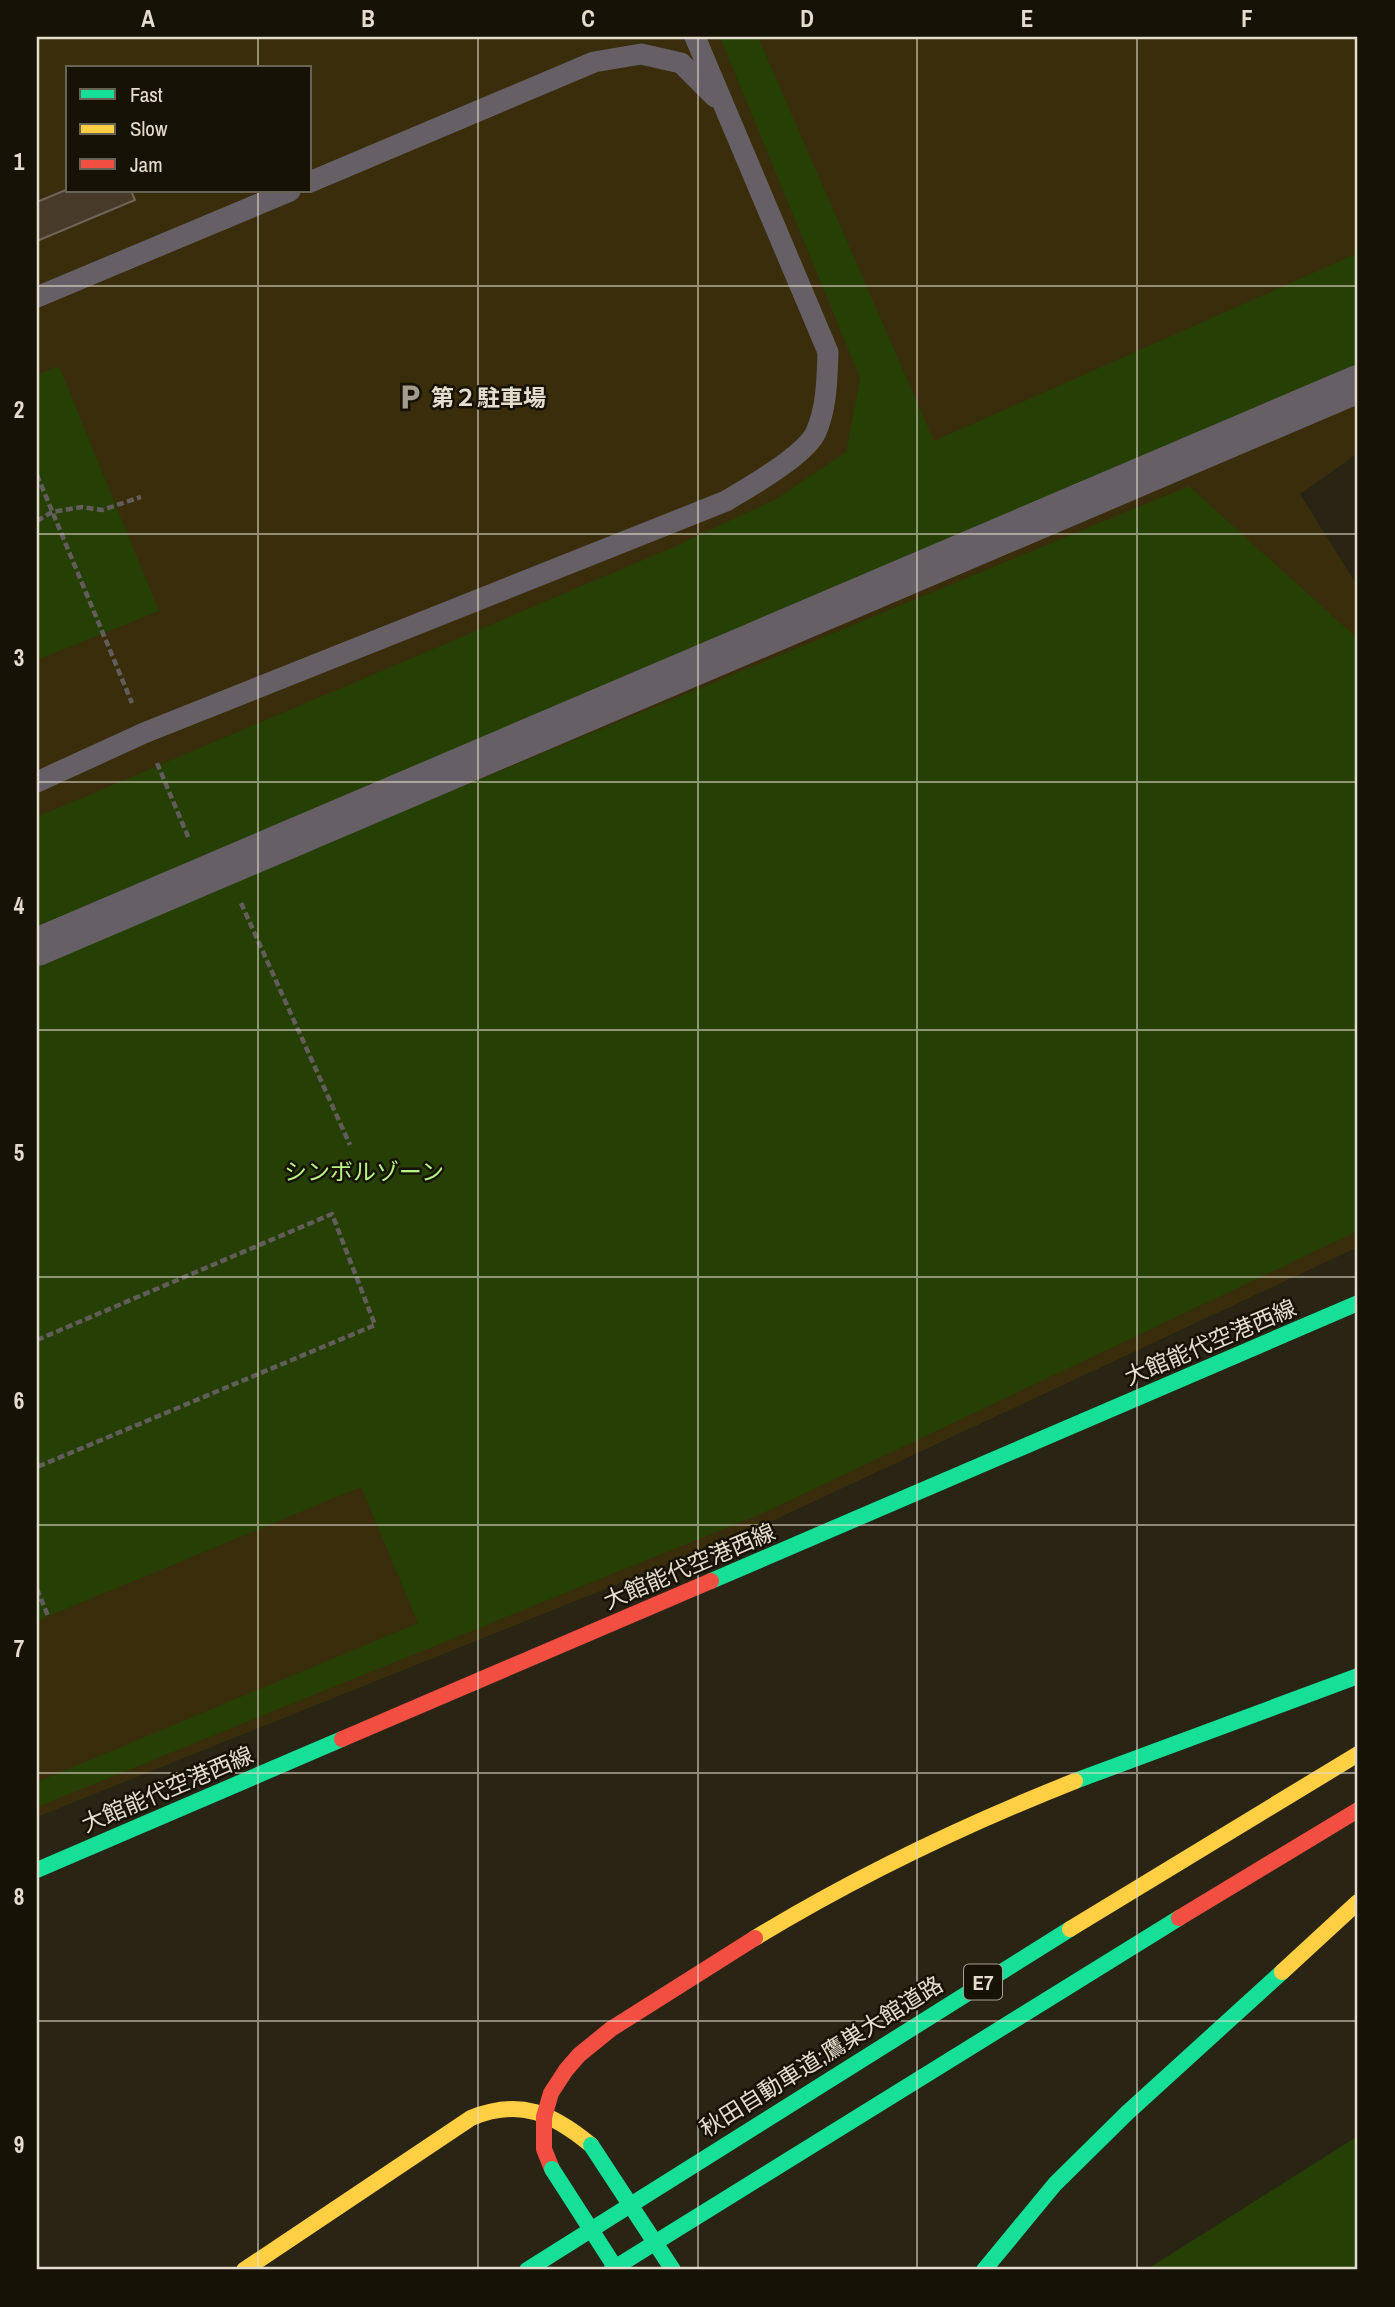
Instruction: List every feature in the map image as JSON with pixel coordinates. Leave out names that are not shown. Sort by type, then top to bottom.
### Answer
[{"type":"main road","name":"大館能代空港西線","points":[[37,1870],[1358,1303]]},
{"type":"main road","points":[[617,2270],[552,2169],[544,2148],[546,2115],[552,2090],[569,2064],[605,2034],[797,1914],[888,1866],[1009,1808],[1134,1758],[1358,1676]]},
{"type":"main road","name":"秋田自動車道;鷹巣大館道路","points":[[527,2270],[806,2091],[1198,1849],[1358,1754]]},
{"type":"main road","name":"E7","points":[[611,2270],[1202,1903],[1358,1810]]},
{"type":"main road","points":[[984,2270],[1055,2184],[1118,2122],[1230,2016],[1358,1902]]},
{"type":"main road","points":[[244,2270],[471,2118],[497,2109],[524,2108],[546,2115],[574,2130],[592,2145],[673,2270]]},
{"type":"street","points":[[37,947],[1358,384]]},
{"type":"lane","points":[[37,782],[144,733],[726,501],[786,464],[815,434],[827,391],[828,352],[695,37]]},
{"type":"lane","points":[[312,181],[594,62],[642,54],[681,63],[721,103]]},
{"type":"lane","points":[[37,297],[288,192]]},
{"type":"path","points":[[37,475],[144,733],[350,1145]]},
{"type":"path","points":[[37,521],[52,512],[82,506],[102,510],[141,497]]},
{"type":"path","points":[[37,1340],[332,1214],[375,1325],[37,1467]]},
{"type":"path","points":[[37,1589],[48,1616]]},
{"type":"shaded area","points":[[37,37],[1358,37],[1358,453],[1300,494],[1358,587],[1358,1247],[757,1528],[37,1817]]},
{"type":"green space","name":"シンボルゾーン","points":[[720,37],[758,37],[934,441],[1358,253],[1358,364],[612,687],[391,816],[1189,486],[1358,639],[1358,1231],[763,1513],[37,1807],[37,1782],[418,1623],[361,1487],[37,1621],[37,817],[676,546],[776,499],[846,452],[860,378]]},
{"type":"green space","points":[[59,366],[159,611],[40,659],[37,650],[37,375]]},
{"type":"green space","points":[[1358,2136],[1358,2270],[1146,2270]]},
{"type":"building","points":[[66,190],[66,192],[131,192],[135,200],[37,241],[37,202]]},
{"type":"traffic: fast","points":[[711,1581],[1358,1303]]},
{"type":"traffic: fast","points":[[1075,1781],[1358,1676]]},
{"type":"traffic: fast","points":[[37,1870],[342,1739]]},
{"type":"traffic: fast","points":[[611,2270],[1179,1918]]},
{"type":"traffic: fast","points":[[527,2270],[1070,1929]]},
{"type":"traffic: fast","points":[[984,2270],[1055,2184],[1127,2113],[1282,1972]]},
{"type":"traffic: fast","points":[[591,2145],[673,2270]]},
{"type":"traffic: fast","points":[[552,2169],[617,2270]]},
{"type":"traffic: slow","points":[[1070,1929],[1358,1754]]},
{"type":"traffic: slow","points":[[755,1938],[793,1915],[912,1853],[1075,1781]]},
{"type":"traffic: slow","points":[[1282,1972],[1358,1902]]},
{"type":"traffic: slow","points":[[244,2270],[471,2118],[505,2109],[535,2112],[563,2124],[591,2145]]},
{"type":"traffic: jam","points":[[342,1739],[711,1581]]},
{"type":"traffic: jam","points":[[1179,1918],[1358,1810]]},
{"type":"traffic: jam","points":[[552,2169],[544,2149],[544,2117],[551,2093],[579,2055],[611,2029],[755,1938]]},
{"type":"place","name":"第２駐車場","points":[[410,397]]}]
